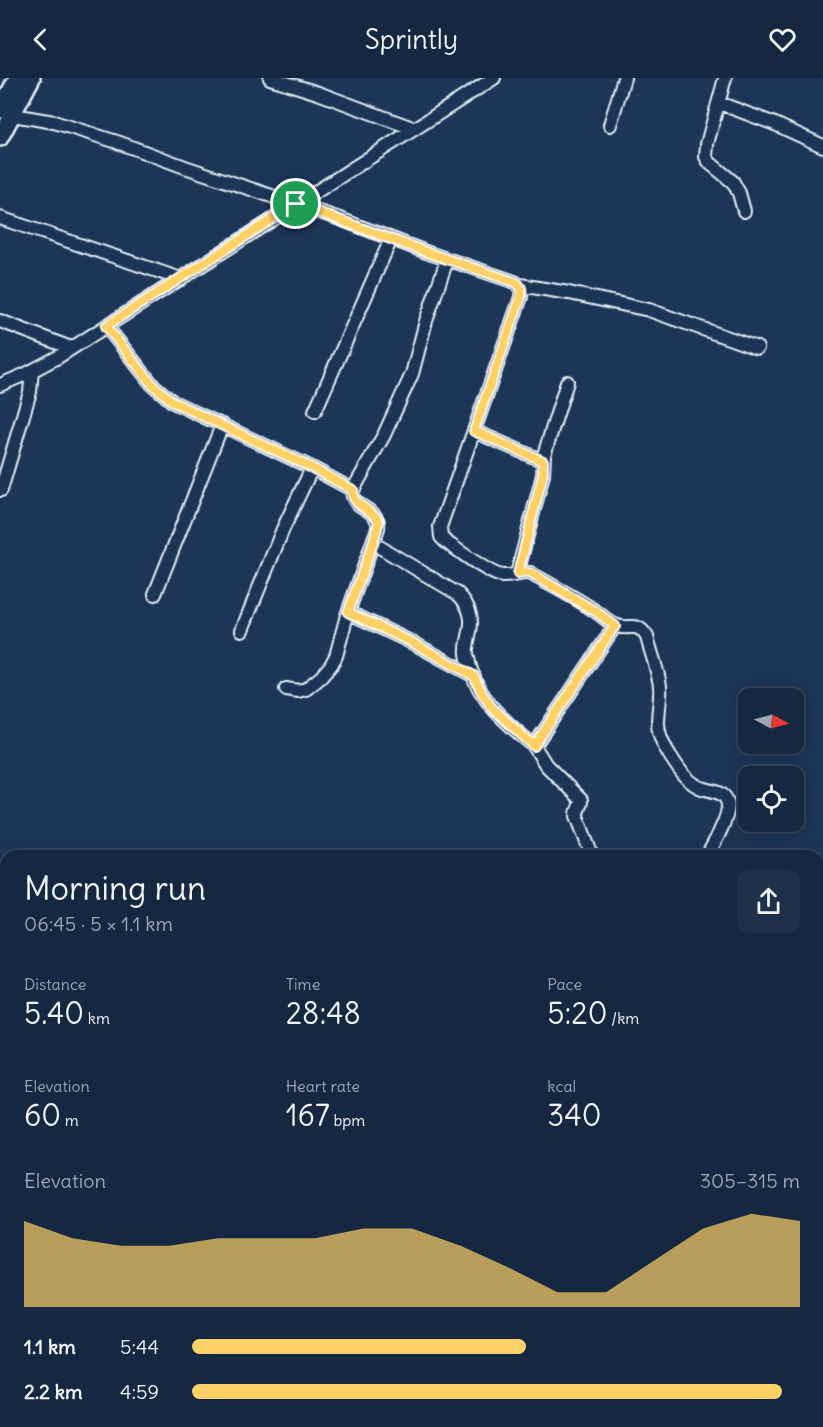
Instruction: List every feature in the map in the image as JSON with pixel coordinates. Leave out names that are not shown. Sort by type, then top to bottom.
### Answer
[{"type":"main road","points":[[0,138],[17,78]]},
{"type":"main road","points":[[6,112],[32,78]]},
{"type":"street","points":[[270,78],[318,93],[414,129]]},
{"type":"street","points":[[0,385],[71,348],[494,78]]},
{"type":"street","points":[[610,125],[624,78]]},
{"type":"street","points":[[725,78],[707,144],[706,157],[733,182],[744,211]]},
{"type":"street","points":[[719,103],[775,124],[823,146]]},
{"type":"street","points":[[6,112],[54,122],[117,142],[520,285],[649,310],[757,348]]},
{"type":"street","points":[[0,218],[181,279]]},
{"type":"street","points":[[315,411],[391,239]]},
{"type":"street","points":[[286,688],[298,691],[306,689],[321,677],[336,656],[348,612],[379,521],[376,516],[353,499],[353,490],[384,435],[412,374],[426,321],[447,260]]},
{"type":"street","points":[[520,285],[521,297],[440,527],[441,537],[498,575],[530,573],[595,611],[615,626],[638,627],[643,630],[647,637],[660,689],[660,738],[680,770],[692,783],[719,793],[728,802],[725,817],[710,850]]},
{"type":"street","points":[[0,321],[71,348]]},
{"type":"street","points":[[106,326],[152,384],[173,402],[353,490]]},
{"type":"street","points":[[1,490],[30,392],[32,370]]},
{"type":"street","points":[[518,574],[543,474],[543,461],[567,382]]},
{"type":"street","points":[[155,594],[222,425]]},
{"type":"street","points":[[474,431],[543,461]]},
{"type":"street","points":[[242,630],[283,529],[312,468]]},
{"type":"street","points":[[373,543],[458,594],[465,602],[471,619],[467,656],[482,693],[492,708],[534,746],[546,765],[581,800],[577,816],[590,850]]},
{"type":"street","points":[[348,612],[415,644],[474,676]]},
{"type":"street","points":[[534,746],[615,626]]},
{"type":"route","points":[[296,204],[520,285],[521,297],[474,431],[543,461],[543,474],[518,574],[530,573],[595,611],[615,626],[534,746],[492,708],[474,676],[415,644],[348,612],[379,521],[376,516],[353,499],[353,490],[173,402],[152,384],[106,326],[296,204]]}]
